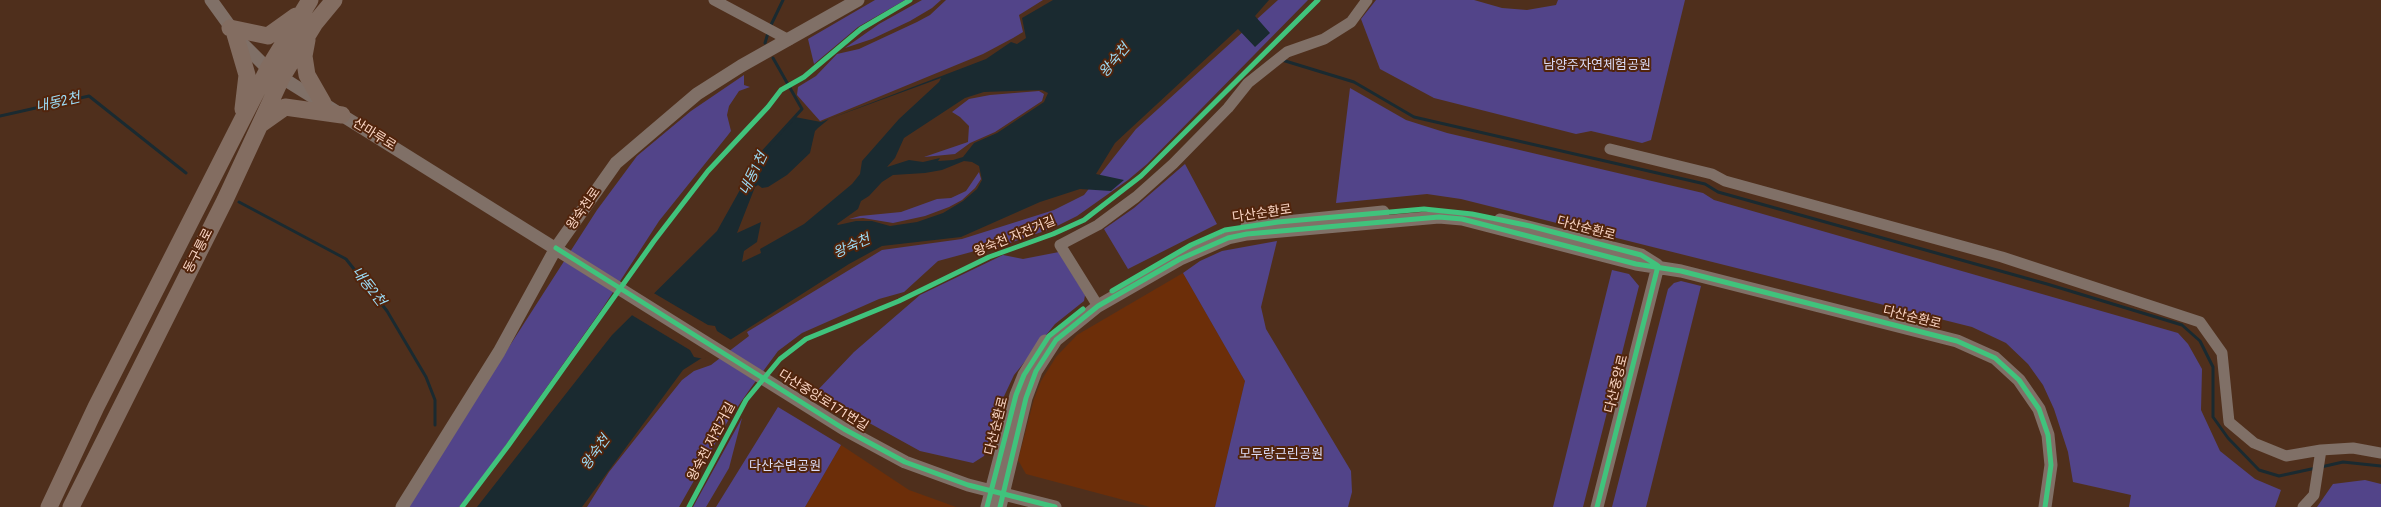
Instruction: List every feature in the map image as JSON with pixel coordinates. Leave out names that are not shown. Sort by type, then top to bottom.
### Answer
[{"type":"main road","name":"동구릉로","points":[[70,507],[225,200],[260,125],[275,73],[300,14],[310,0]]},
{"type":"main road","name":"동구릉로","points":[[48,507],[96,407],[241,124],[275,73],[307,36],[334,0]]},
{"type":"main road","points":[[241,124],[247,75],[233,31],[268,36],[300,14]]},
{"type":"main road","points":[[307,36],[304,56],[308,75],[323,103]]},
{"type":"main road","points":[[260,125],[285,107],[342,115]]},
{"type":"street","name":"산마루로","points":[[211,0],[233,31],[275,73],[560,251]]},
{"type":"street","points":[[714,0],[789,40]]},
{"type":"street","name":"왕숙천로","points":[[402,507],[616,163],[659,124],[697,94],[741,66],[858,0]]},
{"type":"street","points":[[1096,304],[1060,245],[1098,225],[1136,197],[1217,120],[1248,83],[1287,52],[1324,39],[1351,22],[1367,0]]},
{"type":"street","points":[[1610,149],[1712,174],[1725,181],[2002,257],[2200,322],[2222,353],[2229,422],[2254,442],[2286,456],[2321,450],[2353,448],[2381,453]]},
{"type":"street","name":"다산순환로","points":[[987,507],[997,492],[1026,398],[1036,371],[1056,340],[1096,304],[1181,250],[1225,230],[1278,222],[1424,209],[1467,213],[1530,226],[1640,255],[1658,266],[1956,341],[1995,358],[2019,380],[2039,410],[2048,435],[2051,465],[2045,507]]},
{"type":"street","name":"다산중앙로171번길","points":[[560,251],[844,429],[905,462],[968,485],[1055,507]]},
{"type":"street","name":"다산중앙로","points":[[1597,507],[1658,266]]},
{"type":"street","points":[[2303,507],[2314,495],[2321,450]]},
{"type":"street","name":"다산순환로","points":[[997,492],[1000,507]]},
{"type":"shaded area","points":[[1183,273],[1245,381],[1215,507],[1150,507],[1026,474],[1018,460],[1034,399],[1041,381],[1056,357],[1077,335]]},
{"type":"shaded area","points":[[841,445],[909,490],[956,507],[805,507]]},
{"type":"green space","points":[[875,0],[905,0],[858,27],[814,64],[808,39]]},
{"type":"green space","points":[[922,0],[941,0],[932,8],[910,21],[872,39],[845,48],[879,24]]},
{"type":"green space","points":[[946,0],[1043,0],[1019,15],[1023,32],[1013,38],[983,54],[820,121],[797,95],[798,87],[816,76],[837,54],[859,49],[917,22],[930,15]]},
{"type":"green space","points":[[1278,0],[1308,0],[1147,164],[1128,180],[1077,216],[1053,228],[1001,246],[986,248],[938,261],[904,292],[879,299],[802,333],[778,351],[750,389],[729,419],[679,507],[587,507],[609,472],[682,380],[694,371],[711,365],[749,336],[747,332],[882,250],[962,239],[1054,210],[1084,195],[1136,129]]},
{"type":"green space","name":"남양주자연체험공원","points":[[1376,0],[1474,0],[1502,8],[1527,10],[1556,5],[1558,0],[1685,0],[1651,140],[1642,143],[1591,131],[1576,134],[1434,98],[1380,69],[1361,19]]},
{"type":"green space","points":[[744,75],[744,85],[750,87],[739,91],[729,106],[727,115],[731,131],[659,221],[602,309],[481,480],[459,507],[406,507],[597,210],[637,156],[691,111]]},
{"type":"green space","points":[[1350,88],[1406,120],[1447,133],[1703,193],[1714,200],[2178,333],[2188,344],[2202,369],[2201,410],[2220,451],[2255,479],[2281,490],[2275,507],[2129,507],[2131,495],[2073,482],[2068,452],[2054,409],[2043,385],[2028,364],[2006,343],[1972,327],[1461,199],[1427,194],[1336,203]]},
{"type":"green space","points":[[1039,91],[1044,94],[1042,101],[995,132],[970,143],[955,154],[924,157],[968,142],[969,126],[960,117],[952,112],[969,99],[990,95]]},
{"type":"green space","points":[[1185,164],[1217,224],[1128,269],[1104,229],[1134,208]]},
{"type":"green space","points":[[979,172],[981,179],[975,188],[962,200],[949,207],[925,216],[893,223],[863,218],[849,219],[860,216],[901,212],[937,199],[951,198],[966,191]]},
{"type":"green space","name":"모두랑근린공원","points":[[1277,241],[1261,307],[1266,329],[1351,471],[1352,492],[1348,507],[1215,507],[1245,381],[1183,273],[1200,261],[1222,251]]},
{"type":"green space","points":[[1059,252],[1085,295],[1084,301],[1055,324],[1014,375],[998,409],[984,456],[973,463],[920,451],[815,393],[854,352],[920,295],[1003,255],[1023,259]]},
{"type":"green space","points":[[1612,270],[1629,274],[1639,286],[1583,507],[1553,507]]},
{"type":"green space","points":[[1681,281],[1701,286],[1646,507],[1612,507],[1668,289],[1674,283]]},
{"type":"green space","name":"다산수변공원","points":[[778,407],[841,445],[805,507],[716,507]]},
{"type":"green space","points":[[742,418],[729,468],[706,507],[693,507]]},
{"type":"green space","points":[[2365,480],[2381,484],[2381,507],[2317,507],[2333,484]]},
{"type":"water","name":"왕숙천","points":[[1053,0],[1269,0],[1255,16],[1270,33],[1255,47],[1238,29],[1115,143],[1096,174],[1124,180],[1111,191],[1080,189],[1040,202],[961,237],[882,246],[849,264],[683,370],[582,507],[477,507],[612,335],[717,231],[760,154],[795,117],[821,122],[986,59],[1011,42],[1017,44],[1026,38],[1022,18]],"holes":[[[941,78],[939,82],[899,119],[862,161],[860,174],[852,184],[804,224],[760,249],[761,253],[742,262],[744,251],[757,242],[761,222],[737,233],[755,187],[758,185],[762,188],[768,187],[787,175],[810,153],[815,131],[829,119]],[[1042,90],[1048,93],[1044,102],[997,133],[974,143],[963,157],[953,160],[938,161],[940,158],[923,162],[909,160],[887,167],[895,158],[904,138],[965,98],[984,92]],[[964,161],[972,162],[979,166],[982,180],[977,189],[963,201],[943,213],[917,222],[890,226],[872,221],[856,221],[837,224],[858,209],[861,201],[869,196],[882,182],[893,175],[925,173],[942,170]]]},
{"type":"pier","points":[[652,292],[708,325],[715,326],[717,331],[733,341],[704,359],[694,357],[690,350],[630,314]]},
{"type":"waterway","name":"내동1천","points":[[770,27],[783,0]]},
{"type":"waterway","name":"내동1천","points":[[765,43],[768,33]]},
{"type":"waterway","name":"내동1천","points":[[759,156],[802,109],[773,58]]},
{"type":"waterway","points":[[1282,60],[1354,82],[1414,117],[1705,184],[1718,192],[2047,284],[2182,325],[2200,341],[2213,367],[2213,417],[2228,438],[2259,470],[2279,476],[2316,468]]},
{"type":"waterway","name":"내동2천","points":[[0,116],[89,96],[186,173]]},
{"type":"waterway","name":"내동2천","points":[[239,202],[346,259],[387,311],[426,377],[435,400],[435,425]]},
{"type":"waterway","points":[[2321,467],[2343,462],[2381,466]]},
{"type":"cycle path","points":[[462,507],[508,446],[654,241],[708,171],[768,107],[781,90],[804,77],[861,29],[910,0]]},
{"type":"cycle path","name":"왕숙천 자전거길","points":[[689,507],[746,400],[780,359],[806,339],[899,301],[989,257],[1053,234],[1084,220],[1141,176],[1318,0]]},
{"type":"cycle path","points":[[1112,291],[1191,245],[1225,230],[1278,222],[1424,209],[1472,214],[1530,226],[1641,255],[1657,265]]},
{"type":"cycle path","points":[[1000,507],[1026,398],[1036,371],[1056,340],[1098,306],[1180,259],[1228,238],[1247,234],[1439,217],[1462,219],[1636,264],[1681,271],[1827,308],[1957,341],[1995,358],[2019,380],[2039,409],[2048,435],[2051,465],[2045,507]]},
{"type":"cycle path","points":[[556,248],[844,429],[905,462],[968,485],[1055,507]]},
{"type":"cycle path","points":[[1597,507],[1658,266]]},
{"type":"cycle path","points":[[987,507],[1016,395],[1024,375],[1049,336],[1083,309]]}]
